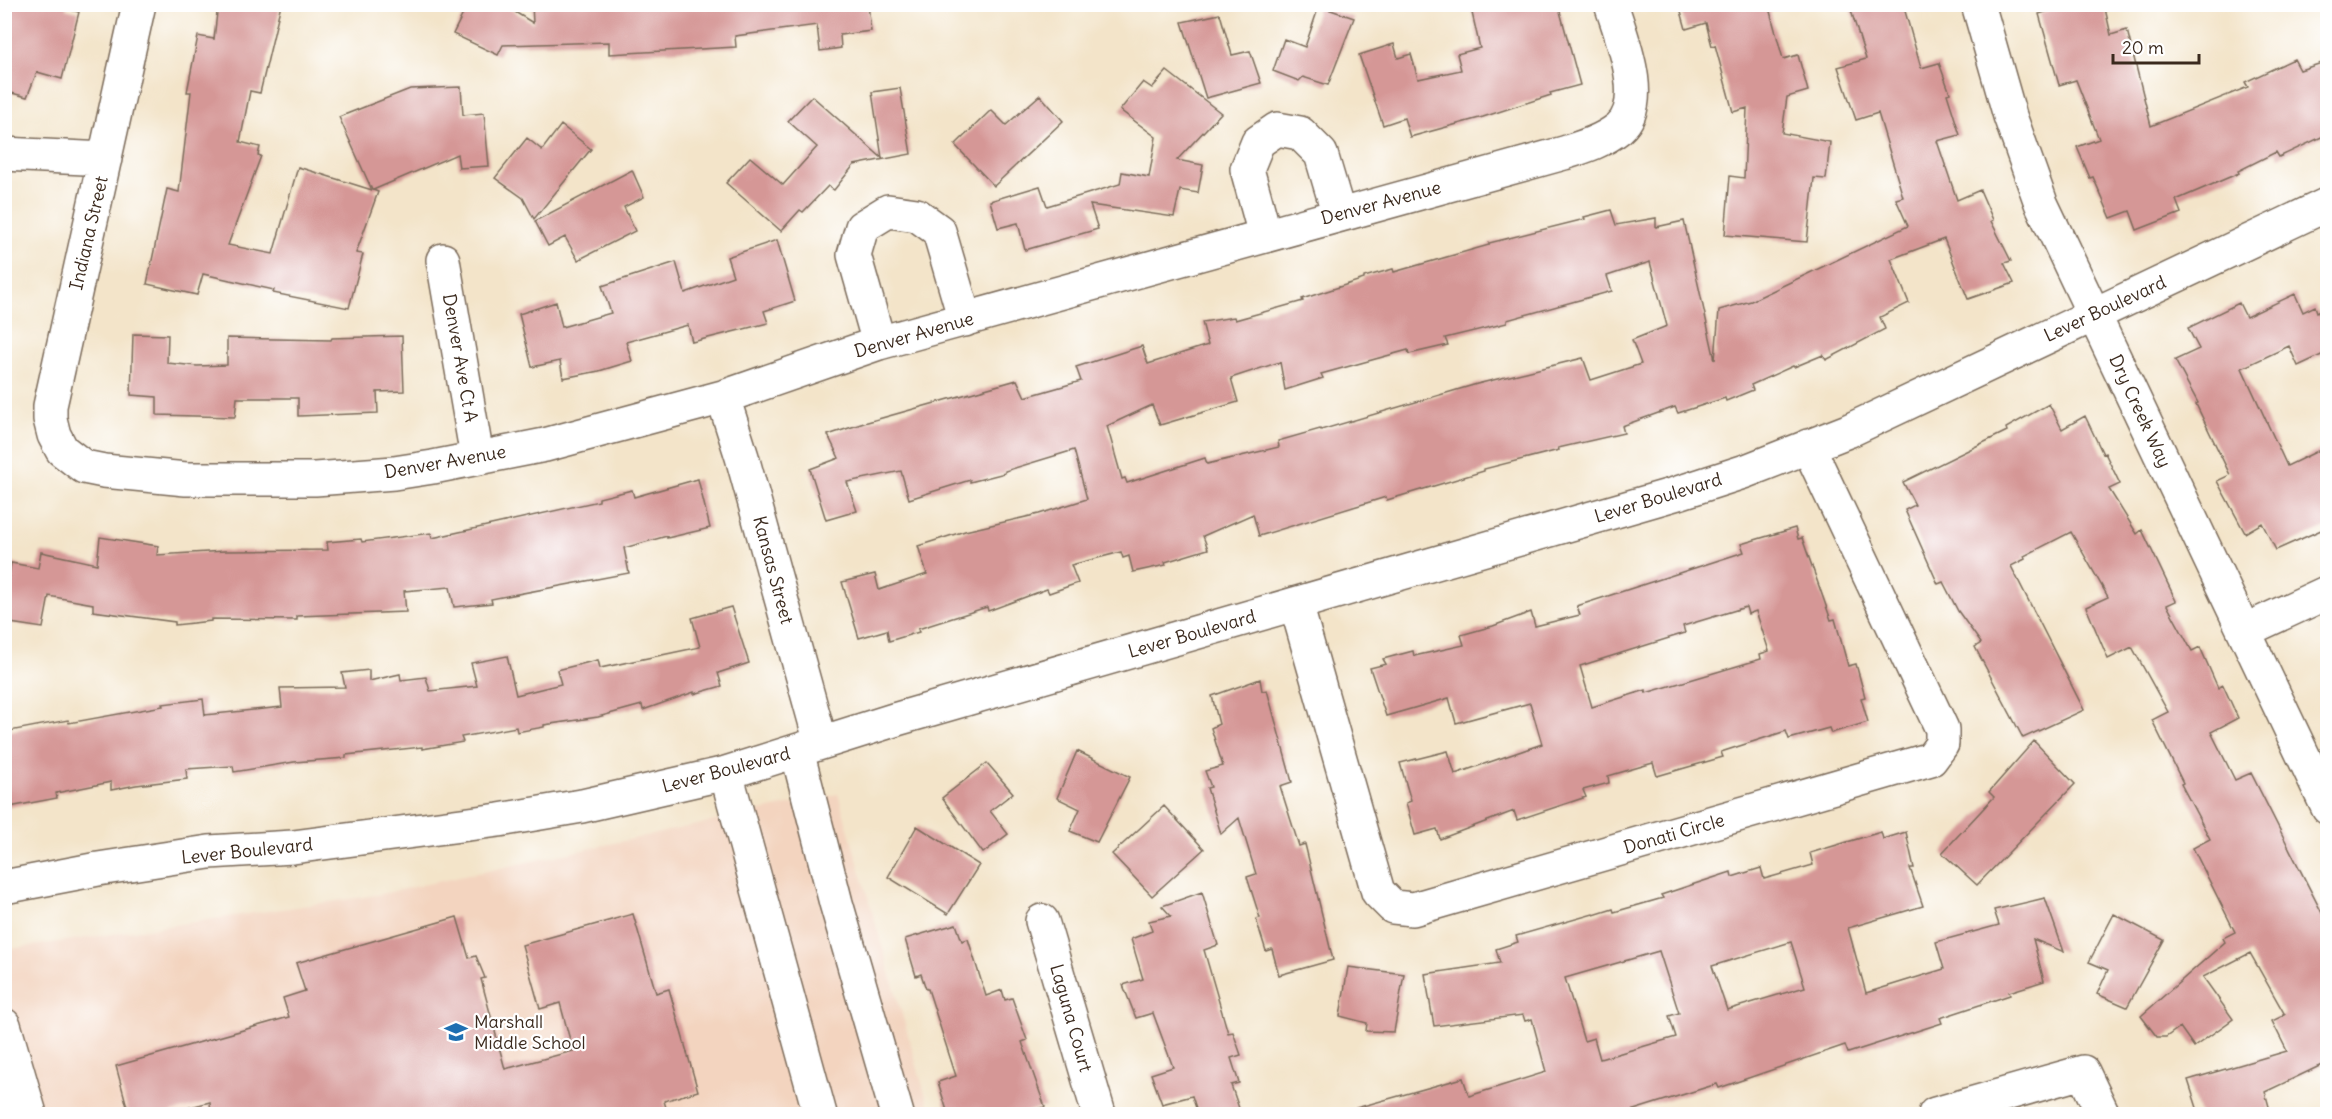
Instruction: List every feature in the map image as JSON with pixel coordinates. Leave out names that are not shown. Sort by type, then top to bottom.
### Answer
[{"type":"street","name":"Indiana Street","points":[[70,457],[62,450],[54,435],[50,420],[50,406],[139,4]]},
{"type":"street","name":"Denver Avenue","points":[[70,457],[84,467],[151,476],[186,479],[315,479],[394,473],[545,444],[723,397],[879,343],[1564,153],[1596,142],[1618,129],[1631,110],[1630,68],[1611,4]]},
{"type":"street","name":"Dry Creek Way","points":[[1978,4],[2010,116],[2041,203],[2328,808]]},
{"type":"street","points":[[1265,235],[1247,169],[1258,142],[1278,129],[1300,134],[1321,154],[1339,215]]},
{"type":"street","points":[[4,154],[105,159]]},
{"type":"street","name":"Lever Boulevard","points":[[4,887],[98,869],[209,852],[293,847],[499,820],[582,806],[726,773],[897,719],[1678,494],[1746,471],[1848,431],[2328,204]]},
{"type":"street","points":[[879,343],[854,255],[861,227],[888,212],[917,214],[939,231],[964,320]]},
{"type":"street","name":"Denver Ave Ct A","points":[[443,260],[477,457]]},
{"type":"street","name":"Kansas Street","points":[[723,397],[742,457],[809,747],[836,903],[897,1114]]},
{"type":"street","name":"Donati Circle","points":[[1296,603],[1378,892],[1393,907],[1413,909],[1931,759],[1942,744],[1942,729],[1808,446]]},
{"type":"street","points":[[2244,632],[2328,592]]},
{"type":"street","points":[[726,773],[820,1114]]},
{"type":"street","name":"Laguna Court","points":[[1042,921],[1099,1114]]},
{"type":"street","points":[[4,1025],[30,1114]]},
{"type":"street","points":[[1935,1114],[2083,1072],[2103,1114]]},
{"type":"shaded area","name":"Marshall Middle School","points":[[838,794],[931,1114],[5,1114],[4,950],[377,895]]},
{"type":"building","points":[[4,4],[67,4],[66,9],[79,12],[62,79],[37,72],[27,97],[4,91]]},
{"type":"building","points":[[218,4],[281,4],[260,93],[250,91],[240,142],[260,147],[258,155],[261,156],[228,245],[273,254],[298,167],[372,190],[339,117],[410,89],[461,87],[463,115],[484,113],[489,166],[459,168],[457,154],[373,190],[378,192],[356,253],[363,254],[349,308],[273,293],[274,290],[203,274],[197,295],[147,284],[167,189],[179,192],[191,92],[187,92],[198,36],[214,39]]},
{"type":"building","points":[[468,4],[502,4],[533,23],[532,4],[868,4],[871,31],[840,35],[841,48],[820,51],[817,25],[735,36],[736,47],[609,54],[609,42],[503,45],[498,55],[453,34]]},
{"type":"building","points":[[1470,4],[1558,4],[1580,85],[1550,93],[1551,95],[1483,117],[1410,137],[1404,118],[1383,125],[1359,55],[1394,44],[1398,58],[1411,54],[1418,79],[1461,70],[1457,54],[1480,48]]},
{"type":"building","points":[[1679,4],[1768,4],[1783,59],[1798,55],[1808,91],[1787,97],[1782,133],[1830,142],[1826,179],[1814,178],[1807,242],[1725,235],[1730,176],[1744,178],[1747,108],[1733,112],[1715,45],[1712,46],[1706,23],[1686,29]]},
{"type":"building","points":[[1849,4],[1903,4],[1921,68],[1939,63],[1950,93],[1947,94],[1960,135],[1937,141],[1957,200],[1980,190],[1993,220],[1991,221],[2011,261],[2004,263],[2014,283],[1968,299],[1944,239],[1891,259],[1909,303],[1880,317],[1885,329],[1826,360],[1823,355],[1751,385],[1753,390],[1726,401],[1725,398],[1678,413],[1675,407],[1622,426],[1624,433],[1558,448],[1559,450],[1484,469],[1484,471],[1387,500],[1386,497],[1259,536],[1253,514],[1203,536],[1208,549],[1165,562],[1166,565],[1133,572],[1129,556],[1123,558],[1121,552],[1071,565],[1078,583],[1049,593],[1047,589],[988,611],[987,607],[918,629],[919,632],[889,641],[887,630],[859,638],[842,582],[875,574],[879,590],[927,574],[918,546],[965,531],[1039,514],[1087,499],[1074,450],[1005,471],[1005,473],[970,482],[970,480],[909,499],[901,471],[847,482],[857,511],[826,520],[810,469],[839,458],[828,435],[1017,380],[1025,397],[1081,381],[1076,367],[1142,346],[1148,364],[1208,345],[1202,322],[1234,317],[1235,320],[1303,301],[1302,299],[1364,279],[1364,277],[1393,269],[1394,272],[1611,210],[1616,225],[1656,218],[1656,227],[1684,221],[1715,360],[1719,310],[1751,301],[1908,226],[1896,199],[1903,197],[1878,113],[1856,120],[1838,67],[1866,59]],"holes":[[[1650,262],[1667,326],[1632,340],[1641,364],[1591,380],[1583,358],[1477,384],[1278,441],[1279,447],[1207,464],[1205,458],[1127,483],[1125,478],[1122,479],[1107,426],[1152,405],[1160,425],[1238,402],[1231,378],[1280,362],[1285,390],[1323,378],[1321,374],[1408,350],[1409,354],[1448,345],[1445,338],[1507,323],[1507,320],[1612,291],[1607,276]]]},
{"type":"building","points":[[2070,4],[2104,4],[2111,35],[2127,30],[2151,126],[2248,87],[2245,82],[2294,59],[2300,70],[2328,61],[2328,134],[2279,157],[2276,152],[2238,171],[2239,173],[2176,200],[2181,213],[2137,230],[2130,211],[2111,218],[2077,147],[2099,139],[2076,80],[2059,85],[2039,14]]},
{"type":"building","points":[[1319,6],[1354,18],[1328,85],[1303,77],[1299,81],[1273,71],[1284,39],[1305,47]]},
{"type":"building","points":[[1220,14],[1232,55],[1250,51],[1261,83],[1206,98],[1182,22]]},
{"type":"building","points":[[1167,71],[1221,113],[1177,160],[1203,165],[1198,193],[1180,190],[1174,217],[1090,205],[1098,229],[1025,250],[1018,223],[998,228],[990,201],[1040,186],[1047,206],[1120,184],[1122,172],[1149,177],[1156,137],[1120,110],[1143,82],[1152,88]]},
{"type":"building","points":[[900,88],[911,154],[854,165],[834,190],[828,186],[803,212],[800,210],[781,231],[726,183],[750,157],[783,185],[817,147],[788,121],[812,96],[882,158],[872,92]]},
{"type":"building","points":[[1040,95],[1063,121],[994,186],[955,145],[991,110],[1006,125]]},
{"type":"building","points":[[561,125],[591,149],[534,219],[523,198],[495,178],[527,138],[542,150]]},
{"type":"building","points":[[632,170],[644,197],[624,207],[635,231],[578,260],[565,237],[548,246],[535,221]]},
{"type":"building","points":[[777,240],[795,301],[764,311],[768,323],[692,342],[688,325],[626,342],[632,361],[599,371],[563,378],[560,361],[532,367],[519,314],[556,302],[562,327],[611,313],[602,286],[676,262],[685,293],[733,276],[727,257]]},
{"type":"building","points":[[2295,294],[2303,312],[2315,306],[2317,312],[2328,306],[2328,352],[2298,366],[2289,346],[2242,368],[2287,466],[2328,446],[2328,527],[2276,550],[2262,523],[2245,533],[2217,481],[2230,475],[2196,404],[2198,403],[2175,360],[2199,349],[2188,328],[2239,303],[2246,317]]},
{"type":"building","points":[[133,334],[168,335],[167,363],[197,366],[227,365],[227,338],[331,340],[332,338],[402,336],[404,391],[377,392],[378,413],[298,416],[298,398],[237,398],[235,417],[157,415],[157,397],[131,395]]},
{"type":"building","points":[[2049,404],[2062,429],[2085,416],[2103,454],[2105,453],[2120,484],[2109,489],[2137,534],[2142,530],[2176,601],[2167,605],[2192,651],[2200,647],[2218,688],[2223,685],[2238,718],[2211,732],[2235,780],[2251,773],[2328,925],[2328,1062],[2265,1092],[2271,1114],[2199,1114],[2188,1080],[2287,1051],[2272,1021],[2285,1015],[2250,953],[2203,977],[2233,1019],[2194,1047],[2180,1027],[2166,1037],[2157,1037],[2141,1016],[2225,942],[2223,938],[2235,932],[2193,848],[2210,839],[2181,784],[2183,783],[2152,720],[2168,712],[2132,647],[2108,659],[2086,607],[2108,597],[2071,532],[2024,556],[2025,559],[2011,566],[2084,710],[2023,738],[1975,647],[1981,643],[1958,611],[1943,582],[1938,584],[1905,510],[1915,505],[1903,482],[2007,431],[2006,428]]},
{"type":"building","points":[[698,479],[710,528],[667,538],[667,536],[624,548],[629,573],[491,599],[492,603],[454,607],[450,587],[404,591],[406,612],[297,616],[297,620],[211,619],[211,621],[175,625],[175,622],[93,611],[93,604],[49,596],[43,628],[4,622],[4,603],[11,563],[38,568],[41,552],[97,564],[100,537],[158,546],[157,555],[225,551],[328,550],[327,542],[361,539],[362,542],[431,533],[432,538],[599,501],[599,498],[632,490],[634,497]]},
{"type":"building","points":[[1795,528],[1798,539],[1802,538],[1831,620],[1835,619],[1848,666],[1856,664],[1865,697],[1861,698],[1868,722],[1831,733],[1829,728],[1789,739],[1786,731],[1721,752],[1723,757],[1657,776],[1653,763],[1608,776],[1609,783],[1583,790],[1586,797],[1517,820],[1514,811],[1440,839],[1437,829],[1415,835],[1406,803],[1411,801],[1400,763],[1448,751],[1455,774],[1542,744],[1530,703],[1456,723],[1449,698],[1386,716],[1370,668],[1386,664],[1383,659],[1413,651],[1414,656],[1464,645],[1461,635],[1531,612],[1535,626],[1580,615],[1577,606],[1744,552],[1741,544]],"holes":[[[1746,607],[1748,614],[1756,611],[1769,651],[1760,654],[1761,659],[1592,707],[1580,666],[1685,633],[1683,626]]]},
{"type":"building","points":[[731,607],[749,663],[718,673],[722,686],[694,694],[694,692],[643,710],[642,705],[598,717],[544,725],[544,727],[517,732],[516,727],[461,737],[463,742],[422,749],[422,747],[346,755],[346,758],[294,762],[234,772],[233,766],[186,769],[187,779],[111,790],[111,782],[56,793],[57,798],[4,808],[4,732],[203,699],[205,715],[282,707],[280,688],[345,687],[342,673],[369,670],[369,681],[400,674],[401,680],[426,677],[430,691],[477,686],[471,663],[507,656],[516,695],[561,684],[557,670],[598,660],[600,668],[700,647],[692,618]]},
{"type":"building","points":[[1260,679],[1262,691],[1267,690],[1292,782],[1280,786],[1299,846],[1305,844],[1333,960],[1279,975],[1272,949],[1266,951],[1256,919],[1260,918],[1247,877],[1256,874],[1239,818],[1221,834],[1207,788],[1211,787],[1205,771],[1223,766],[1211,728],[1219,724],[1212,696]]},
{"type":"building","points":[[2034,741],[2075,784],[1977,885],[1942,853],[1994,797],[1989,792]]},
{"type":"building","points":[[1077,751],[1130,777],[1097,842],[1070,831],[1080,809],[1057,798]]},
{"type":"building","points":[[987,763],[1013,793],[990,811],[1008,834],[983,853],[942,798]]},
{"type":"building","points":[[1164,806],[1204,849],[1152,896],[1112,854]]},
{"type":"building","points":[[917,826],[979,865],[948,914],[888,877]]},
{"type":"building","points":[[1881,832],[1883,839],[1906,832],[1914,868],[1910,868],[1923,906],[1848,928],[1866,993],[1944,969],[1936,942],[1999,925],[1994,910],[2045,898],[2064,952],[2033,939],[2044,981],[1940,1018],[1942,1023],[1848,1053],[1845,1045],[1719,1088],[1717,1084],[1621,1114],[1357,1114],[1356,1108],[1463,1078],[1469,1096],[1546,1072],[1532,1019],[1525,1021],[1523,1015],[1434,1026],[1425,974],[1500,963],[1496,949],[1518,942],[1516,936],[1593,914],[1613,909],[1614,912],[1663,898],[1661,895],[1731,872],[1732,877],[1761,868],[1764,879],[1813,865],[1810,853]],"holes":[[[1791,942],[1805,987],[1727,1010],[1712,966]],[[1659,951],[1679,1013],[1669,1016],[1676,1037],[1600,1059],[1594,1038],[1584,1041],[1565,978]]]},
{"type":"building","points":[[1202,892],[1218,945],[1204,950],[1228,1033],[1233,1032],[1241,1055],[1231,1058],[1239,1083],[1231,1085],[1241,1114],[1198,1114],[1192,1096],[1162,1104],[1151,1074],[1173,1067],[1153,1013],[1136,1018],[1123,985],[1143,979],[1131,939],[1152,931],[1149,921],[1171,916],[1162,906]]},
{"type":"building","points":[[633,914],[656,993],[669,989],[698,1091],[664,1101],[668,1114],[211,1114],[210,1102],[164,1114],[129,1114],[116,1066],[289,1017],[283,998],[305,991],[296,963],[457,917],[469,958],[476,956],[485,978],[481,979],[505,1069],[573,1051],[560,1003],[540,1009],[522,945]]},
{"type":"building","points":[[2114,914],[2164,940],[2127,1007],[2097,994],[2108,970],[2089,962]]},
{"type":"building","points":[[956,924],[962,941],[968,939],[986,996],[1002,990],[1005,1000],[1012,998],[1027,1040],[1022,1042],[1045,1107],[1018,1114],[948,1114],[938,1082],[956,1076],[928,989],[926,989],[921,974],[916,976],[905,939]]},
{"type":"building","points":[[1348,967],[1404,974],[1394,1032],[1366,1031],[1367,1023],[1340,1016]]},
{"type":"place","name":"Marshall Middle School","points":[[456,1032]]}]
